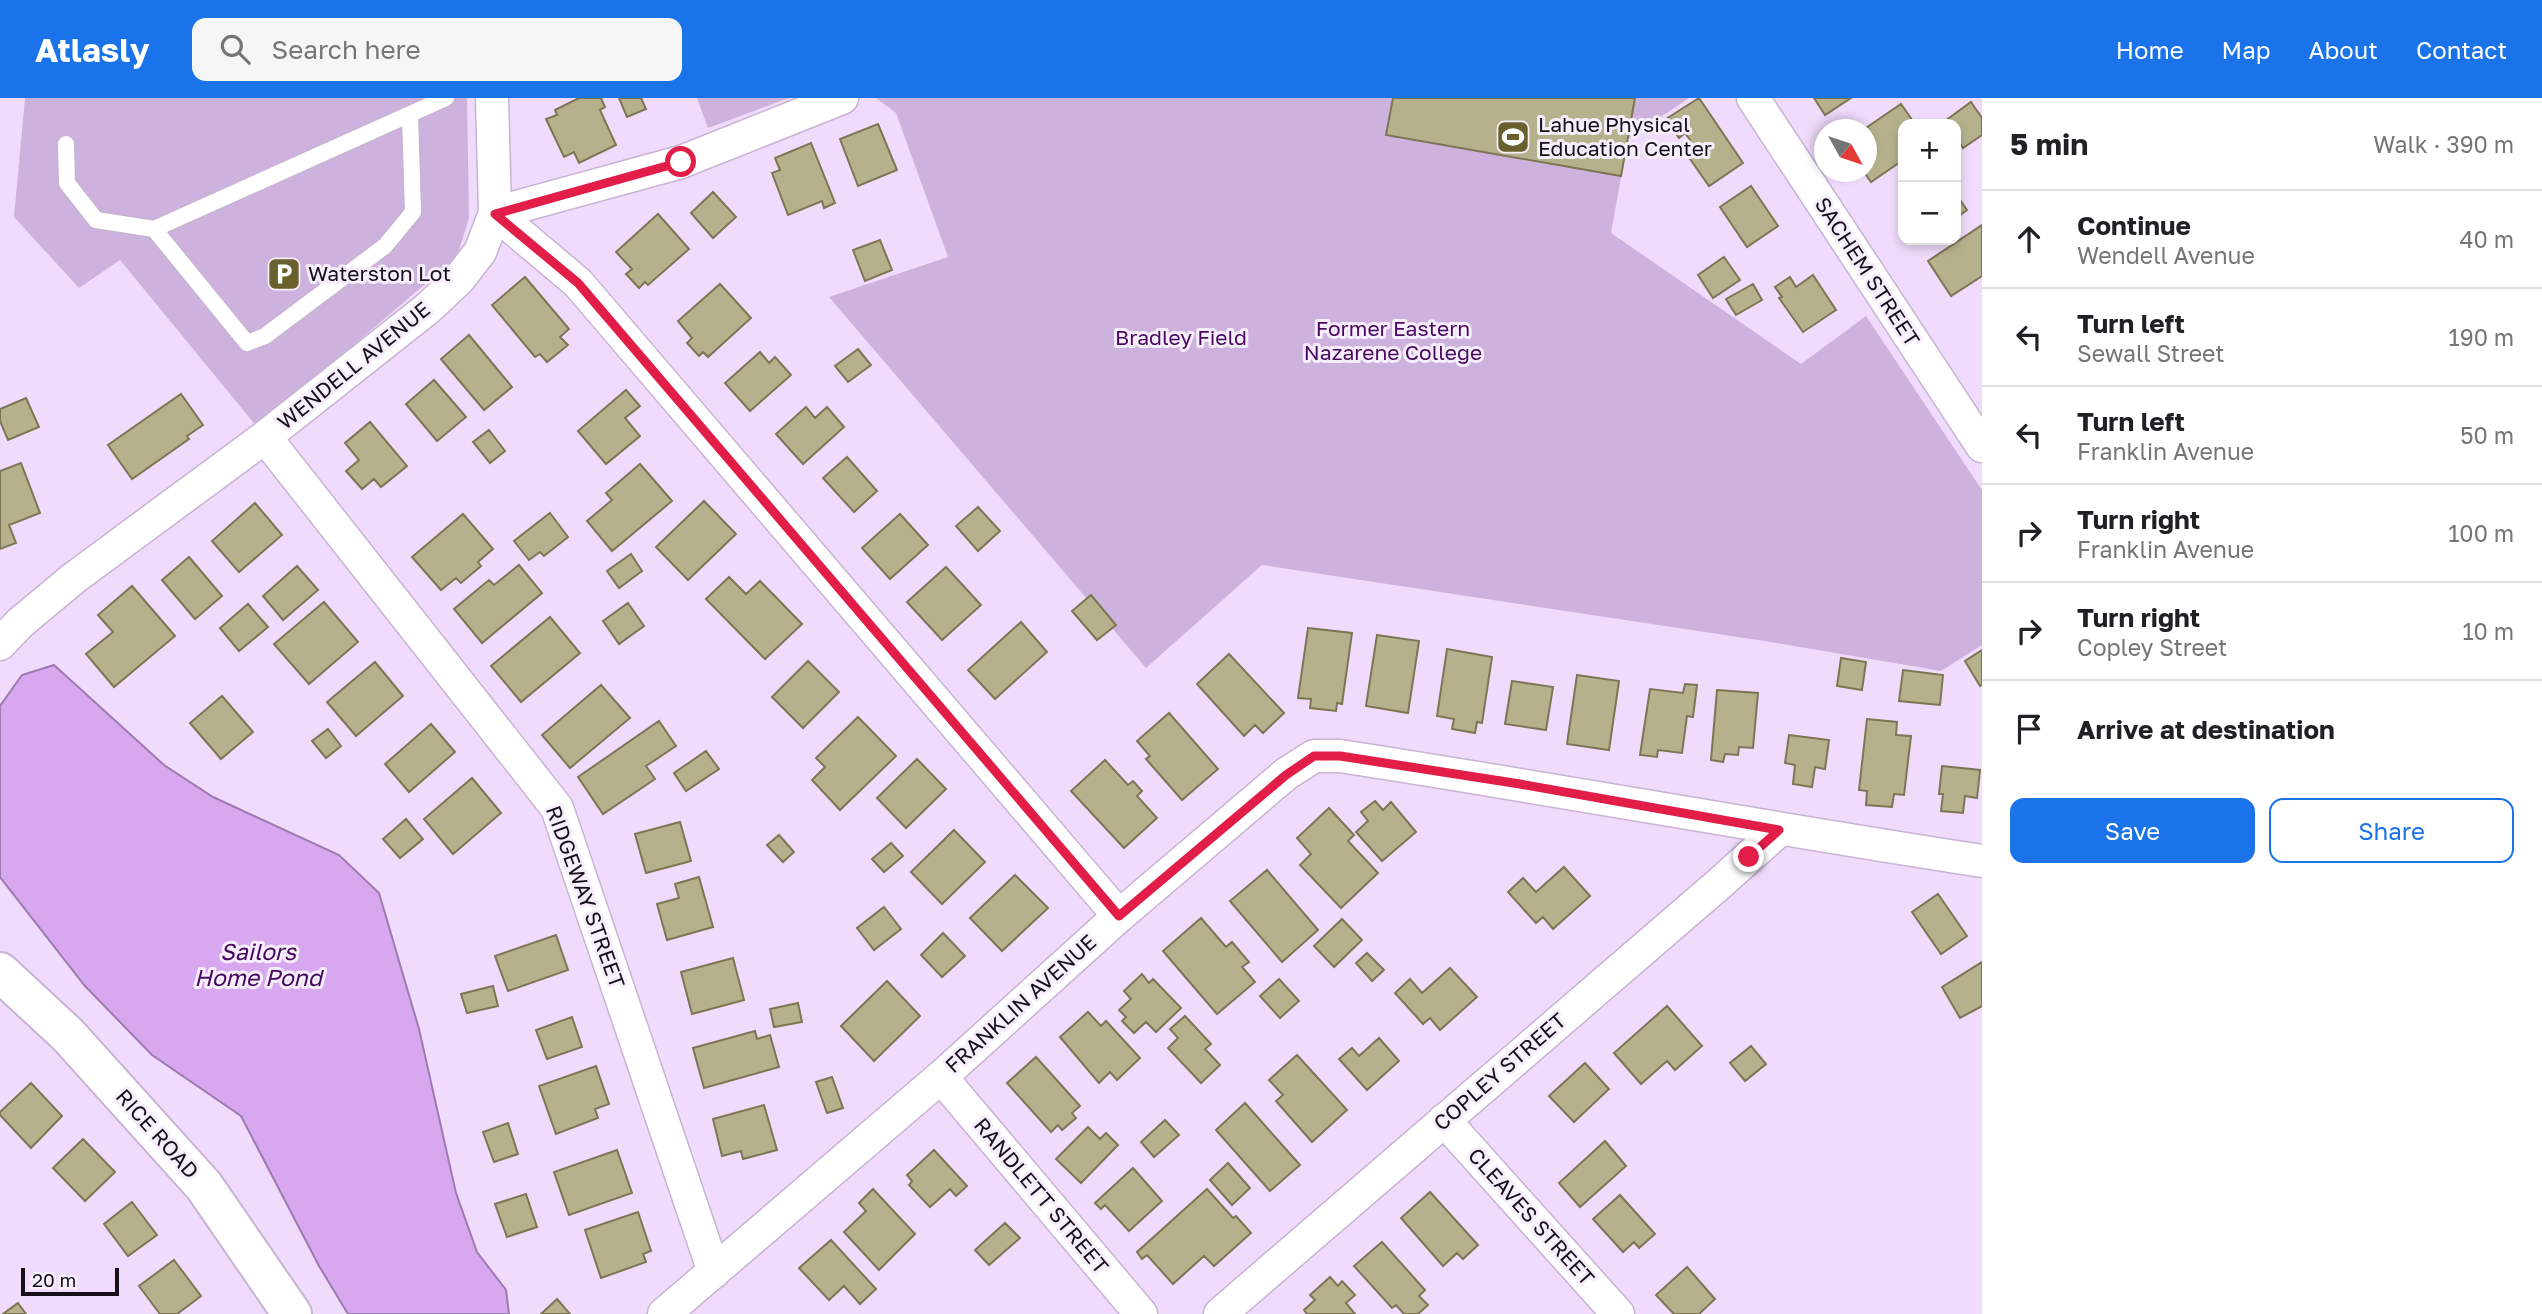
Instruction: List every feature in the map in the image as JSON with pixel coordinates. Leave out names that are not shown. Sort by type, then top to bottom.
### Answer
[{"type":"street","points":[[492,98],[495,214],[578,283],[1119,916]]},
{"type":"street","points":[[495,214],[681,162],[842,98]]},
{"type":"street","name":"SACHEM STREET","points":[[1752,98],[1982,446]]},
{"type":"street","name":"WENDELL AVENUE","points":[[0,644],[20,623],[74,578],[265,437],[427,309],[459,279],[480,252],[495,214]]},
{"type":"street","name":"RIDGEWAY STREET","points":[[265,437],[557,808],[714,1272]]},
{"type":"street","name":"FRANKLIN AVENUE","points":[[664,1314],[941,1077],[1119,916],[1286,775],[1314,756],[1340,756],[1520,784],[1779,830],[1982,861]]},
{"type":"street","name":"COPLEY STREET","points":[[1220,1314],[1779,830]]},
{"type":"street","name":"RICE ROAD","points":[[0,972],[68,1035],[204,1186],[292,1314]]},
{"type":"street","name":"RANDLETT STREET","points":[[941,1077],[1141,1314]]},
{"type":"street","name":"CLEAVES STREET","points":[[1444,1120],[1618,1314]]},
{"type":"lane","points":[[66,144],[67,183],[96,220],[154,229],[446,98]]},
{"type":"lane","points":[[154,229],[247,343],[265,336],[385,246],[413,212],[410,115]]},
{"type":"green space","name":"Waterston Lot","points":[[25,98],[467,98],[469,218],[457,257],[257,427],[120,260],[79,288],[14,217]]},
{"type":"green space","points":[[697,98],[789,98],[708,128]]},
{"type":"green space","name":"Former Eastern Nazarene College","points":[[876,98],[1689,98],[1628,139],[1611,233],[1801,364],[1866,316],[1982,490],[1982,645],[1941,671],[1771,642],[1262,565],[1146,668],[829,297],[948,257],[896,113]]},
{"type":"water","name":"Sailors Home Pond","points":[[54,665],[164,765],[213,797],[339,855],[379,893],[419,1029],[456,1193],[477,1252],[506,1290],[509,1314],[348,1314],[319,1266],[241,1116],[152,1055],[85,986],[0,877],[0,706],[22,675]]},
{"type":"building","points":[[579,98],[601,98],[605,107],[600,110],[616,145],[579,163],[574,152],[564,157],[546,119],[557,115],[555,110]]},
{"type":"building","points":[[619,98],[641,98],[646,109],[627,117]]},
{"type":"building","name":"Lahue Physical Education Center","points":[[1393,98],[1635,98],[1621,176],[1386,135]]},
{"type":"building","points":[[1699,98],[1743,163],[1709,186],[1681,146],[1690,140],[1685,133],[1679,138],[1666,119]]},
{"type":"building","points":[[1814,98],[1851,98],[1825,115]]},
{"type":"building","points":[[1971,102],[1982,118],[1982,135],[1963,148],[1961,119],[1948,119]]},
{"type":"building","points":[[1901,104],[1912,119],[1898,119],[1898,163],[1877,178],[1877,120]]},
{"type":"building","points":[[878,124],[897,170],[858,186],[840,139]]},
{"type":"building","points":[[811,143],[835,203],[824,208],[822,201],[788,215],[772,173],[780,170],[775,158]]},
{"type":"building","points":[[1751,186],[1778,226],[1747,247],[1720,207]]},
{"type":"building","points":[[713,192],[736,217],[713,238],[691,213]]},
{"type":"building","points":[[1961,201],[1967,210],[1961,214]]},
{"type":"building","points":[[658,214],[689,249],[648,285],[645,282],[639,288],[626,274],[632,269],[616,252]]},
{"type":"building","points":[[1982,225],[1982,276],[1951,296],[1928,261],[1952,245],[1961,245],[1961,239]]},
{"type":"building","points":[[880,240],[892,270],[865,281],[853,250]]},
{"type":"building","points":[[1724,257],[1740,280],[1713,298],[1698,275]]},
{"type":"building","points":[[1813,275],[1836,310],[1803,332],[1779,298],[1782,297],[1775,287],[1790,277],[1796,287]]},
{"type":"building","points":[[525,277],[569,329],[560,337],[568,345],[547,362],[540,354],[535,357],[492,305]]},
{"type":"building","points":[[720,284],[751,318],[708,357],[703,352],[699,356],[687,343],[692,338],[678,321]]},
{"type":"building","points":[[1753,284],[1762,300],[1736,315],[1726,299]]},
{"type":"building","points":[[469,335],[512,387],[484,410],[441,359]]},
{"type":"building","points":[[858,349],[871,365],[848,382],[835,366]]},
{"type":"building","points":[[760,352],[769,363],[775,357],[791,375],[750,411],[725,383]]},
{"type":"building","points":[[434,380],[466,417],[437,441],[406,404]]},
{"type":"building","points":[[626,390],[640,406],[625,418],[640,436],[606,464],[578,431]]},
{"type":"building","points":[[181,394],[203,425],[187,436],[189,439],[132,479],[108,445]]},
{"type":"building","points":[[26,398],[39,427],[8,440],[0,421],[0,409]]},
{"type":"building","points":[[806,407],[815,418],[827,407],[844,427],[803,464],[776,434]]},
{"type":"building","points":[[370,422],[407,466],[381,487],[374,479],[362,489],[346,471],[359,460],[345,443]]},
{"type":"building","points":[[489,430],[505,451],[490,463],[473,442]]},
{"type":"building","points":[[847,457],[877,491],[854,512],[823,478]]},
{"type":"building","points":[[21,463],[40,513],[9,525],[16,543],[0,549],[0,471]]},
{"type":"building","points":[[640,464],[672,501],[612,551],[587,521],[612,500],[606,493]]},
{"type":"building","points":[[704,501],[736,534],[688,580],[656,547]]},
{"type":"building","points":[[255,503],[282,535],[239,572],[212,541]]},
{"type":"building","points":[[978,507],[1000,531],[978,551],[956,526]]},
{"type":"building","points":[[550,513],[568,537],[544,556],[540,552],[529,560],[514,541]]},
{"type":"building","points":[[463,514],[493,549],[478,562],[481,566],[461,583],[456,578],[441,590],[412,557]]},
{"type":"building","points":[[900,514],[928,545],[890,579],[862,548]]},
{"type":"building","points":[[631,554],[642,571],[619,588],[607,571]]},
{"type":"building","points":[[189,557],[222,596],[195,619],[162,580]]},
{"type":"building","points":[[519,565],[542,593],[482,643],[454,609],[489,580],[494,585]]},
{"type":"building","points":[[297,566],[318,590],[283,620],[263,596]]},
{"type":"building","points":[[946,567],[981,605],[942,640],[907,602]]},
{"type":"building","points":[[729,577],[746,594],[760,581],[802,624],[765,659],[706,599]]},
{"type":"building","points":[[132,586],[175,636],[114,687],[86,654],[113,632],[98,615]]},
{"type":"building","points":[[1091,595],[1116,625],[1097,640],[1072,611]]},
{"type":"building","points":[[324,602],[358,642],[309,684],[274,644]]},
{"type":"building","points":[[628,603],[644,626],[619,644],[603,621]]},
{"type":"building","points":[[248,604],[268,627],[239,651],[220,628]]},
{"type":"building","points":[[550,617],[580,653],[521,702],[491,666]]},
{"type":"building","points":[[1021,622],[1047,652],[995,699],[968,670]]},
{"type":"building","points":[[1308,628],[1352,633],[1342,704],[1337,703],[1336,711],[1310,708],[1311,699],[1298,698]]},
{"type":"building","points":[[1377,635],[1419,641],[1408,713],[1366,706]]},
{"type":"building","points":[[1447,649],[1492,657],[1482,723],[1477,722],[1475,733],[1452,729],[1454,719],[1437,716]]},
{"type":"building","points":[[1982,650],[1982,685],[1980,686],[1965,661]]},
{"type":"building","points":[[1229,654],[1284,713],[1263,733],[1255,725],[1244,736],[1197,684]]},
{"type":"building","points":[[1841,658],[1866,662],[1862,690],[1837,686]]},
{"type":"building","points":[[808,661],[839,692],[803,728],[772,697]]},
{"type":"building","points":[[375,662],[403,696],[356,736],[327,702]]},
{"type":"building","points":[[1903,670],[1943,675],[1940,705],[1899,701]]},
{"type":"building","points":[[1577,675],[1619,681],[1609,750],[1567,744]]},
{"type":"building","points":[[1512,681],[1553,687],[1546,730],[1505,724]]},
{"type":"building","points":[[1685,684],[1697,685],[1693,717],[1687,716],[1682,753],[1658,750],[1657,757],[1640,755],[1650,689],[1683,693]]},
{"type":"building","points":[[601,685],[630,718],[570,768],[542,735]]},
{"type":"building","points":[[1717,690],[1758,693],[1753,748],[1739,747],[1738,755],[1725,754],[1723,762],[1711,760]]},
{"type":"building","points":[[222,696],[253,732],[221,759],[190,723]]},
{"type":"building","points":[[1169,713],[1218,769],[1182,800],[1146,759],[1150,756],[1137,741]]},
{"type":"building","points":[[858,717],[896,756],[840,810],[812,780],[825,767],[816,758]]},
{"type":"building","points":[[1867,719],[1897,722],[1896,735],[1911,736],[1904,795],[1894,794],[1892,807],[1866,805],[1867,791],[1859,790]]},
{"type":"building","points":[[659,721],[676,746],[646,766],[655,779],[603,814],[578,777]]},
{"type":"building","points":[[431,724],[455,752],[409,792],[385,764]]},
{"type":"building","points":[[328,729],[341,746],[326,758],[312,741]]},
{"type":"building","points":[[1789,735],[1829,740],[1825,769],[1815,767],[1812,787],[1793,784],[1795,765],[1785,763]]},
{"type":"building","points":[[706,751],[719,769],[686,791],[674,773]]},
{"type":"building","points":[[917,759],[946,789],[906,828],[877,798]]},
{"type":"building","points":[[1105,760],[1128,785],[1133,781],[1142,791],[1137,796],[1157,818],[1124,848],[1071,791]]},
{"type":"building","points":[[1942,766],[1980,770],[1977,798],[1965,796],[1963,813],[1941,811],[1943,794],[1939,794]]},
{"type":"building","points":[[472,778],[501,813],[453,854],[424,819]]},
{"type":"building","points":[[1375,801],[1383,810],[1391,802],[1416,832],[1382,861],[1356,832],[1368,821],[1361,812]]},
{"type":"building","points":[[1329,808],[1354,835],[1348,841],[1378,873],[1341,908],[1300,865],[1311,854],[1297,838]]},
{"type":"building","points":[[406,819],[423,839],[400,858],[383,839]]},
{"type":"building","points":[[680,822],[691,861],[646,873],[635,834]]},
{"type":"building","points":[[954,830],[985,862],[942,904],[911,872]]},
{"type":"building","points":[[779,835],[794,852],[783,862],[767,845]]},
{"type":"building","points":[[891,843],[903,856],[884,872],[872,859]]},
{"type":"building","points":[[1564,867],[1590,896],[1553,929],[1543,917],[1536,923],[1508,892],[1523,878],[1536,892]]},
{"type":"building","points":[[1267,870],[1318,930],[1282,962],[1230,901]]},
{"type":"building","points":[[1015,875],[1048,908],[1002,951],[970,918]]},
{"type":"building","points":[[699,877],[713,927],[667,940],[657,904],[679,898],[675,884]]},
{"type":"building","points":[[1938,894],[1967,936],[1941,954],[1912,912]]},
{"type":"building","points":[[884,907],[901,929],[874,950],[857,928]]},
{"type":"building","points":[[1201,918],[1226,947],[1232,942],[1249,962],[1242,967],[1255,982],[1217,1014],[1163,951]]},
{"type":"building","points":[[1342,919],[1362,940],[1334,967],[1314,946]]},
{"type":"building","points":[[943,933],[965,956],[942,977],[921,955]]},
{"type":"building","points":[[556,935],[568,970],[508,991],[495,956]]},
{"type":"building","points":[[1367,953],[1384,970],[1372,981],[1356,963]]},
{"type":"building","points":[[733,958],[744,1000],[692,1014],[681,972]]},
{"type":"building","points":[[1982,962],[1982,1006],[1960,1018],[1942,987]]},
{"type":"building","points":[[1450,968],[1477,997],[1440,1030],[1430,1018],[1423,1024],[1395,993],[1410,979],[1422,993]]},
{"type":"building","points":[[1142,974],[1149,983],[1153,979],[1181,1008],[1156,1032],[1146,1022],[1134,1033],[1122,1021],[1126,1017],[1119,1010],[1131,999],[1124,991]]},
{"type":"building","points":[[1279,979],[1299,1001],[1280,1018],[1260,996]]},
{"type":"building","points":[[887,981],[920,1016],[874,1061],[841,1026]]},
{"type":"building","points":[[493,986],[498,1006],[467,1013],[461,994]]},
{"type":"building","points":[[798,1003],[802,1022],[774,1027],[770,1009]]},
{"type":"building","points":[[1667,1006],[1702,1046],[1675,1070],[1667,1061],[1641,1084],[1614,1053]]},
{"type":"building","points":[[1088,1012],[1101,1026],[1106,1021],[1140,1058],[1117,1080],[1110,1072],[1099,1083],[1060,1037]]},
{"type":"building","points":[[1185,1016],[1211,1044],[1205,1049],[1220,1065],[1201,1083],[1168,1048],[1178,1038],[1170,1029]]},
{"type":"building","points":[[572,1017],[582,1047],[547,1059],[536,1030]]},
{"type":"building","points":[[755,1031],[757,1039],[770,1035],[779,1067],[704,1088],[693,1048]]},
{"type":"building","points":[[1379,1038],[1399,1061],[1367,1090],[1339,1059],[1352,1048],[1359,1056]]},
{"type":"building","points":[[1751,1046],[1766,1064],[1745,1081],[1730,1063]]},
{"type":"building","points":[[1297,1055],[1347,1110],[1312,1142],[1276,1101],[1283,1095],[1269,1080]]},
{"type":"building","points":[[1036,1057],[1080,1106],[1072,1113],[1076,1118],[1062,1130],[1058,1125],[1051,1132],[1007,1083]]},
{"type":"building","points":[[1585,1063],[1609,1089],[1574,1122],[1549,1096]]},
{"type":"building","points":[[596,1066],[609,1104],[595,1109],[598,1118],[556,1134],[539,1086]]},
{"type":"building","points":[[832,1077],[843,1108],[827,1113],[816,1082]]},
{"type":"building","points":[[31,1083],[62,1116],[31,1148],[0,1112]]},
{"type":"building","points":[[1245,1103],[1300,1165],[1270,1191],[1216,1130]]},
{"type":"building","points":[[764,1105],[777,1150],[743,1159],[741,1151],[722,1156],[713,1119]]},
{"type":"building","points":[[1165,1120],[1179,1135],[1154,1157],[1141,1142]]},
{"type":"building","points":[[508,1123],[518,1154],[494,1162],[483,1132]]},
{"type":"building","points":[[1088,1127],[1100,1139],[1106,1133],[1118,1145],[1081,1183],[1056,1159]]},
{"type":"building","points":[[83,1139],[115,1172],[85,1201],[53,1168]]},
{"type":"building","points":[[1605,1141],[1626,1166],[1580,1207],[1559,1183]]},
{"type":"building","points":[[617,1150],[632,1193],[569,1215],[554,1172]]},
{"type":"building","points":[[934,1150],[967,1186],[956,1196],[950,1189],[930,1207],[909,1185],[912,1181],[907,1175]]},
{"type":"building","points":[[1228,1163],[1250,1188],[1232,1205],[1210,1180]]},
{"type":"building","points":[[1133,1168],[1162,1201],[1129,1231],[1105,1205],[1101,1209],[1095,1203]]},
{"type":"building","points":[[873,1189],[915,1234],[879,1270],[844,1232],[866,1211],[859,1203]]},
{"type":"building","points":[[1207,1189],[1233,1218],[1236,1216],[1251,1233],[1214,1266],[1204,1256],[1173,1284],[1147,1255],[1142,1259],[1137,1252]]},
{"type":"building","points":[[1430,1192],[1478,1245],[1463,1259],[1457,1253],[1443,1266],[1401,1218]]},
{"type":"building","points":[[526,1194],[537,1227],[507,1237],[495,1204]]},
{"type":"building","points":[[1620,1195],[1655,1234],[1639,1248],[1634,1242],[1623,1252],[1593,1219]]},
{"type":"building","points":[[132,1202],[157,1235],[128,1256],[104,1224]]},
{"type":"building","points":[[638,1212],[651,1251],[643,1254],[646,1262],[601,1278],[585,1230]]},
{"type":"building","points":[[1005,1223],[1020,1238],[989,1265],[975,1250]]},
{"type":"building","points":[[831,1240],[876,1289],[860,1304],[844,1286],[829,1300],[799,1268]]},
{"type":"building","points":[[1382,1242],[1425,1290],[1419,1296],[1428,1305],[1418,1314],[1404,1314],[1396,1305],[1392,1308],[1354,1266]]},
{"type":"building","points":[[174,1260],[201,1296],[177,1314],[160,1314],[139,1286]]},
{"type":"building","points":[[1687,1267],[1715,1299],[1699,1314],[1674,1314],[1656,1295]]},
{"type":"building","points":[[1330,1277],[1338,1286],[1342,1281],[1355,1295],[1346,1303],[1355,1314],[1307,1314],[1304,1310],[1315,1300],[1310,1295]]},
{"type":"building","points":[[557,1299],[570,1314],[541,1314]]},
{"type":"building","points":[[18,1303],[26,1314],[3,1314]]},
{"type":"place","name":"Lahue Physical Education Center","points":[[1513,137]]},
{"type":"place","name":"Waterston Lot","points":[[284,274]]},
{"type":"route","points":[[681,162],[495,214],[578,283],[1119,916],[1286,775],[1314,756],[1340,756],[1520,784],[1779,830],[1749,857]]},
{"type":"park label","name":"Bradley Field","points":[[1181,338]]}]
